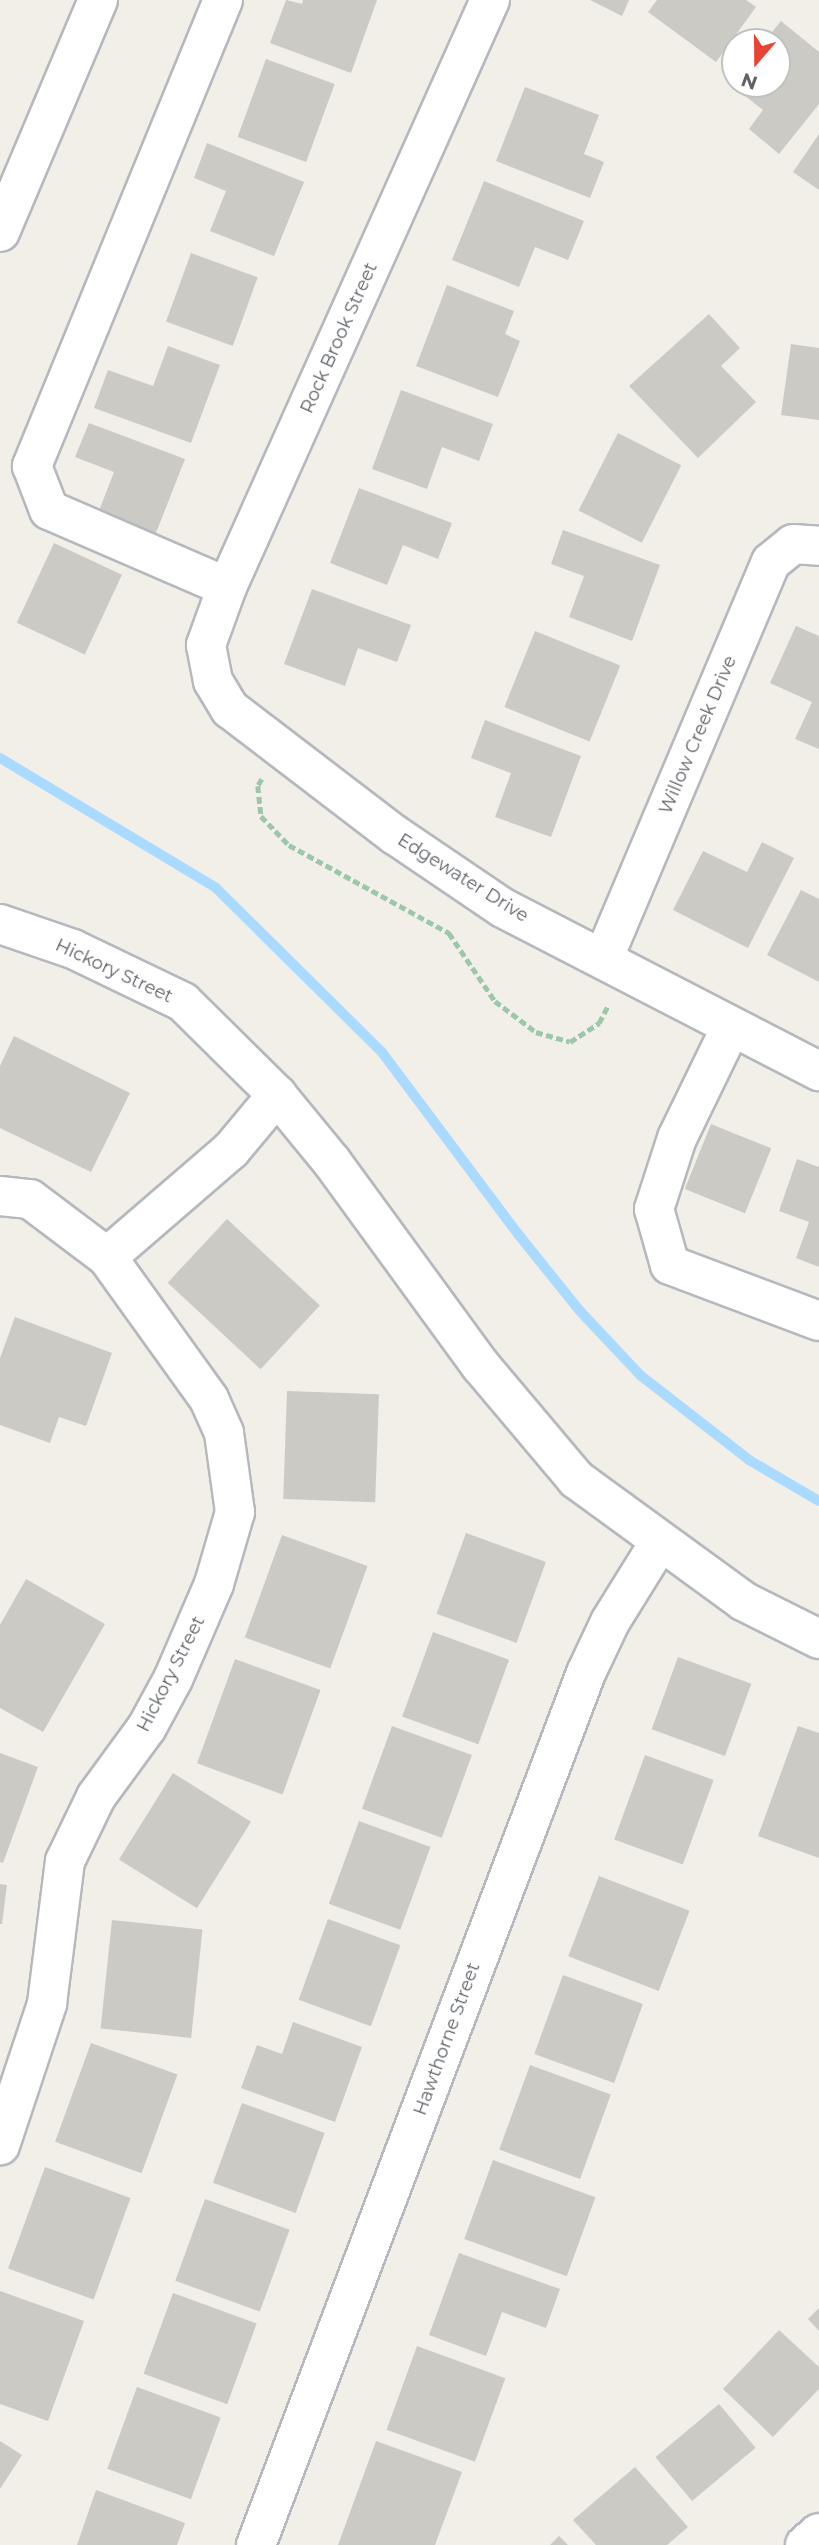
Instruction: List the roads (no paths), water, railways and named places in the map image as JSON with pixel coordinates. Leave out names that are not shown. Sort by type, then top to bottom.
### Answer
[{"type":"street","points":[[0,232],[98,0]]},
{"type":"street","points":[[223,0],[32,467],[49,510],[227,587]]},
{"type":"street","name":"Rock Brook Street","points":[[213,681],[206,645],[227,587],[490,0]]},
{"type":"street","name":"Willow Creek Drive","points":[[604,957],[771,562],[793,544],[819,546]]},
{"type":"street","name":"Edgewater Drive","points":[[213,681],[230,709],[395,835],[503,908],[604,957],[731,1027],[819,1071]]},
{"type":"street","name":"Hickory Street","points":[[0,924],[73,949],[183,1002],[277,1096],[332,1162],[481,1366],[576,1479],[659,1543],[743,1601],[819,1639]]},
{"type":"street","points":[[731,1027],[677,1139],[654,1209],[670,1265],[819,1321]]},
{"type":"street","points":[[107,1257],[231,1150],[277,1096]]},
{"type":"street","name":"Hickory Street","points":[[0,1196],[30,1199],[107,1257],[209,1399],[225,1433],[235,1511],[215,1584],[173,1679],[147,1727],[96,1797],[65,1861],[47,2004],[0,2145]]},
{"type":"street","name":"Hawthorne Street","points":[[256,2545],[586,1673],[610,1622],[659,1543]]},
{"type":"street","points":[[805,2545],[819,2533]]},
{"type":"waterway","points":[[0,758],[216,888],[381,1051],[518,1234],[580,1311],[640,1375],[749,1460],[819,1501]]}]
